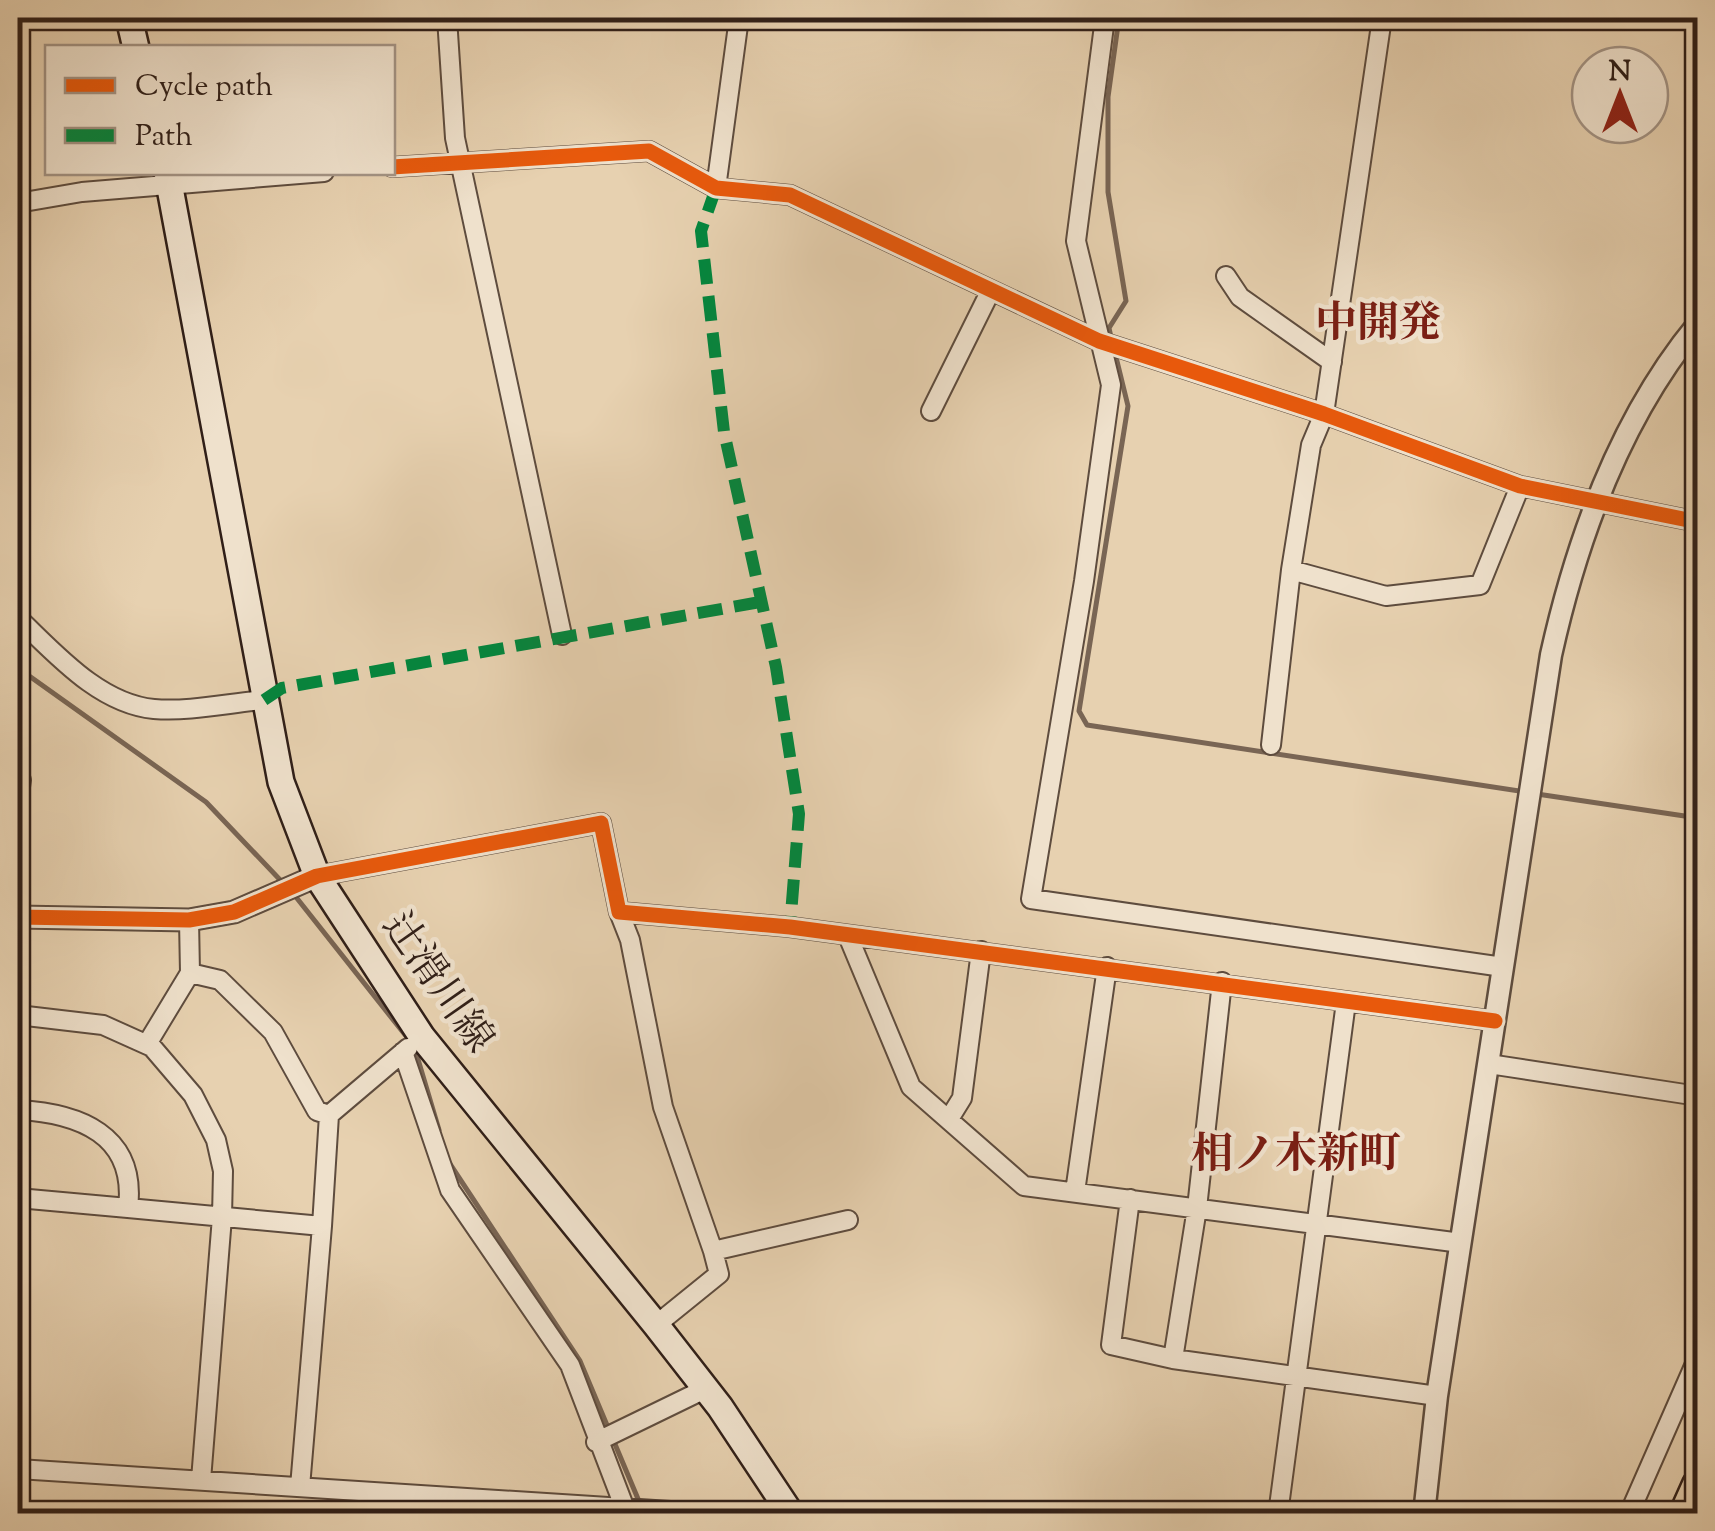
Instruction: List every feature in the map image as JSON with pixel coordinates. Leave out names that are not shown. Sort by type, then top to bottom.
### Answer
[{"type":"highway","points":[[1685,1514],[1698,1485]]},
{"type":"main road","points":[[129,18],[135,45]]},
{"type":"main road","name":"辻滑川線","points":[[169,179],[264,700],[282,782],[317,876],[413,1044],[656,1325],[791,1514]]},
{"type":"street","points":[[448,18],[455,138],[562,635]]},
{"type":"street","points":[[716,188],[739,18]]},
{"type":"street","points":[[1105,18],[1076,242],[1111,384],[1084,581],[1031,899],[1503,966]]},
{"type":"street","points":[[1271,745],[1291,570],[1311,444],[1324,414],[1382,18]]},
{"type":"street","points":[[395,167],[649,151],[716,188],[790,195],[1099,341],[1324,414],[1520,486],[1698,522]]},
{"type":"street","points":[[18,203],[169,179],[258,175]]},
{"type":"street","points":[[1226,276],[1240,297],[1332,362]]},
{"type":"street","points":[[931,412],[991,290]]},
{"type":"street","points":[[1424,1514],[1460,1243],[1551,655],[1567,583],[1595,502],[1636,418],[1698,324]]},
{"type":"street","points":[[1291,570],[1386,596],[1480,585],[1520,486]]},
{"type":"street","points":[[18,618],[84,678],[126,701],[154,709],[264,700]]},
{"type":"street","points":[[18,772],[22,780],[18,801]]},
{"type":"street","points":[[18,917],[189,920],[234,912],[317,876],[601,822],[619,912],[630,940],[663,1107],[719,1274],[656,1325]]},
{"type":"street","points":[[619,912],[982,951],[1495,1021]]},
{"type":"street","points":[[147,1044],[190,973],[189,920]]},
{"type":"street","points":[[848,936],[911,1087],[1024,1186],[1460,1243]]},
{"type":"street","points":[[949,1119],[962,1098],[982,951]]},
{"type":"street","points":[[1076,1192],[1107,967]]},
{"type":"street","points":[[190,973],[220,980],[273,1032],[317,1110],[329,1115]]},
{"type":"street","points":[[1173,1359],[1196,1208],[1222,982]]},
{"type":"street","points":[[1278,1514],[1293,1374],[1346,1002]]},
{"type":"street","points":[[18,1016],[103,1025],[147,1044],[192,1094],[216,1140],[223,1171],[222,1217],[201,1480]]},
{"type":"street","points":[[300,1487],[329,1115],[413,1044],[450,1190],[570,1364],[596,1442],[626,1511]]},
{"type":"street","points":[[1489,1064],[1698,1096]]},
{"type":"street","points":[[18,1110],[78,1117],[96,1128],[114,1150],[126,1174],[128,1208]]},
{"type":"street","points":[[18,1198],[322,1226]]},
{"type":"street","points":[[1130,1200],[1111,1346],[1173,1359],[1437,1396]]},
{"type":"street","points":[[713,1251],[848,1220]]},
{"type":"street","points":[[1630,1514],[1698,1357]]},
{"type":"street","points":[[596,1442],[705,1389]]},
{"type":"street","points":[[18,1469],[300,1487],[457,1505],[717,1514]]},
{"type":"waterway","points":[[1112,342],[1109,328],[1126,301],[1108,192],[1108,97],[1119,18]]},
{"type":"waterway","points":[[1115,353],[1128,406],[1079,711],[1087,725],[1526,792]]},
{"type":"waterway","points":[[18,668],[206,802],[284,884]]},
{"type":"waterway","points":[[1537,794],[1698,818]]},
{"type":"waterway","points":[[292,892],[406,1036],[417,1056],[439,1130]]},
{"type":"waterway","points":[[450,1164],[580,1361],[641,1506]]},
{"type":"marked path","points":[[716,188],[701,231],[724,432],[776,667],[799,814],[790,927]]},
{"type":"marked path","points":[[264,700],[282,688],[760,602]]},
{"type":"cycle path","points":[[395,167],[649,151],[716,188],[790,195],[1099,341],[1324,414],[1520,486],[1698,522]]},
{"type":"cycle path","points":[[18,917],[189,920],[234,912],[317,876],[601,823],[619,912],[790,927],[1495,1021]]},
{"type":"district","name":"中開発","points":[[1378,326]]},
{"type":"district","name":"相ノ木新町","points":[[1296,1157]]}]
